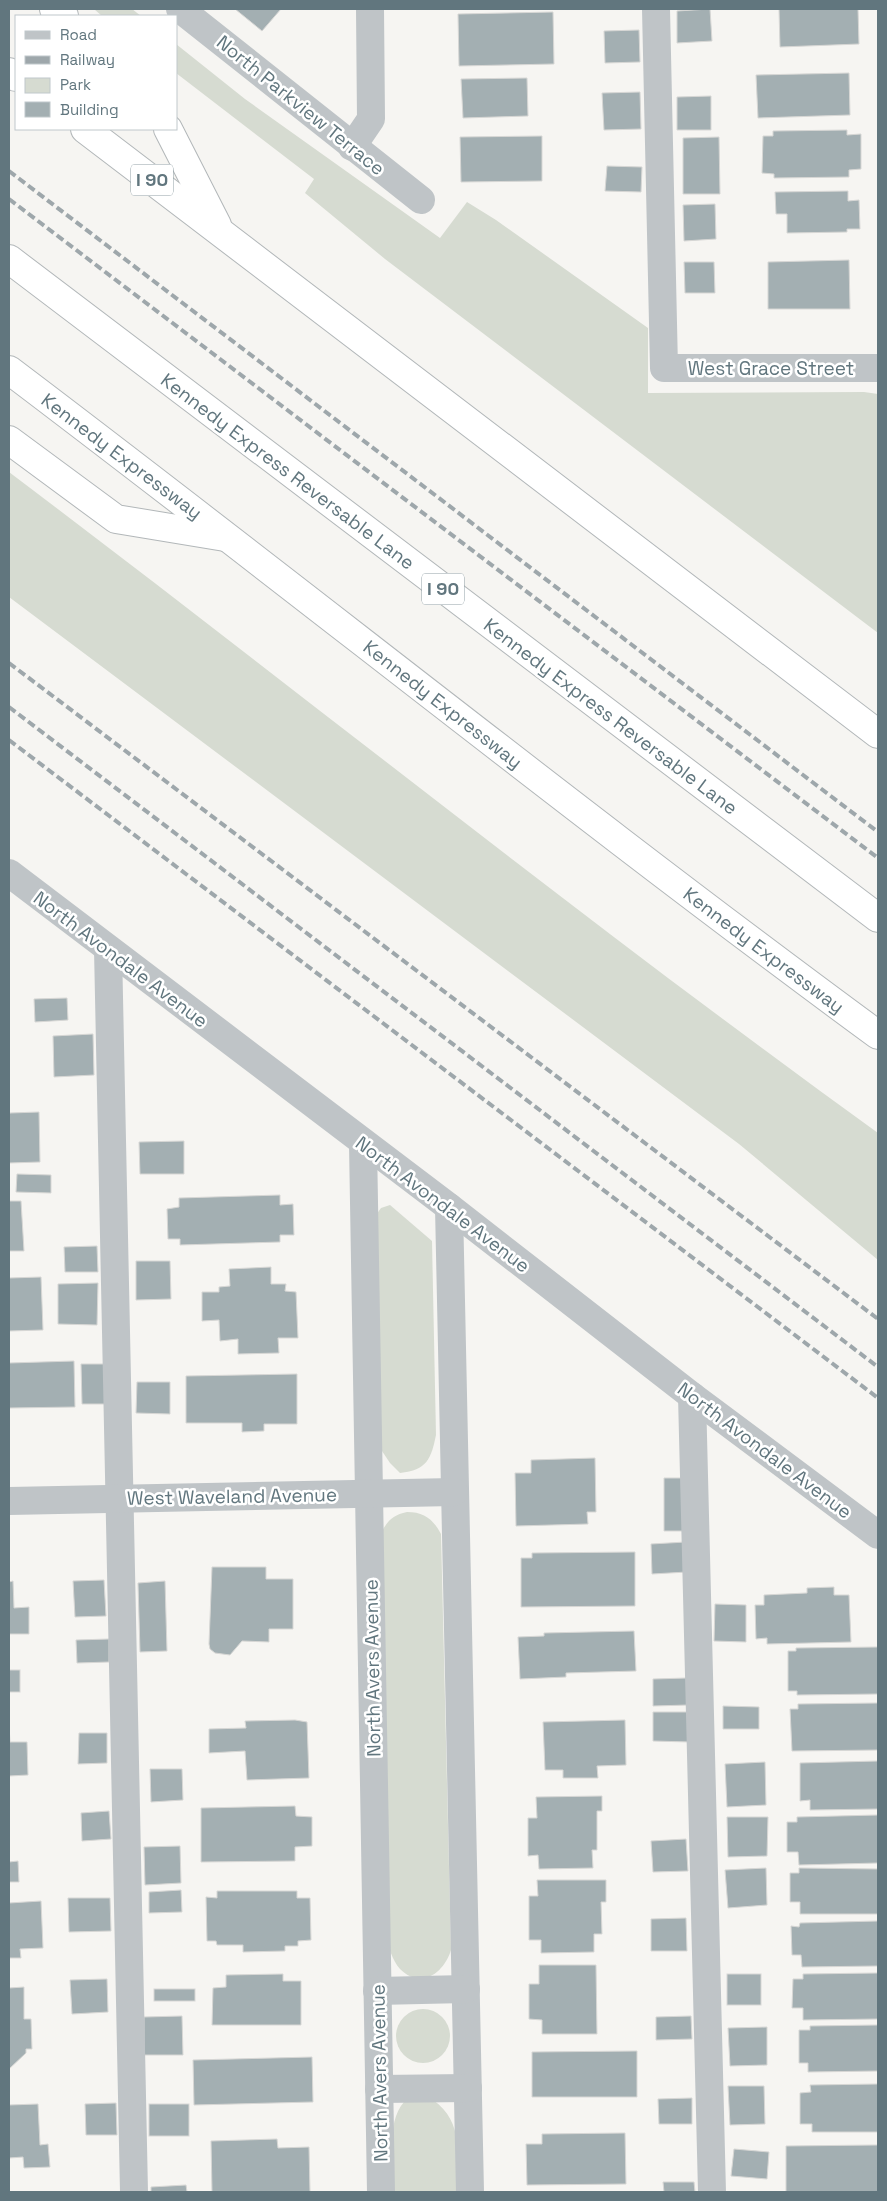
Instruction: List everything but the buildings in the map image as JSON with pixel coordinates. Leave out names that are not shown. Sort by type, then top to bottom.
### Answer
[{"type":"highway","name":"I 90","points":[[85,130],[220,230],[878,734]]},
{"type":"highway","points":[[169,130],[220,230]]},
{"type":"highway","name":"Kennedy Express Reversable Lane","points":[[9,259],[878,918]]},
{"type":"highway","name":"Kennedy Expressway","points":[[9,370],[229,537],[682,889],[878,1034]]},
{"type":"highway","points":[[9,440],[116,519],[229,537]]},
{"type":"street","name":"North Parkview Terrace","points":[[180,9],[352,147],[422,200]]},
{"type":"street","points":[[352,147],[371,118],[370,9]]},
{"type":"street","name":"West Grace Street","points":[[656,9],[664,368],[878,368]]},
{"type":"street","name":"North Avondale Avenue","points":[[9,873],[363,1144],[449,1207],[692,1396],[878,1535]]},
{"type":"street","points":[[108,949],[134,2192]]},
{"type":"street","name":"North Avers Avenue","points":[[363,1144],[381,2192]]},
{"type":"street","points":[[449,1207],[470,2192]]},
{"type":"street","points":[[692,1396],[712,2192]]},
{"type":"street","name":"West Waveland Avenue","points":[[9,1501],[454,1492]]},
{"type":"street","points":[[377,1991],[466,1989]]},
{"type":"street","points":[[379,2089],[468,2088]]},
{"type":"green space","points":[[94,9],[132,9],[140,15],[101,15]]},
{"type":"green space","points":[[178,46],[245,99],[440,238],[467,202],[496,220],[648,328],[648,393],[864,392],[878,394],[878,633],[385,259],[305,193],[314,179],[178,75]]},
{"type":"green space","points":[[9,472],[659,971],[878,1133],[878,1260],[739,1144],[9,597]]},
{"type":"green space","points":[[390,1205],[432,1241],[436,1435],[430,1457],[426,1462],[416,1469],[400,1473],[390,1463],[380,1448],[376,1215],[381,1208]]},
{"type":"green space","points":[[407,1512],[418,1513],[427,1517],[435,1524],[441,1534],[451,1950],[443,1966],[431,1976],[424,1978],[408,1975],[400,1969],[393,1958],[385,1936],[381,1533],[391,1519]]},
{"type":"green space","points":[[423,2009],[433,2011],[442,2017],[448,2026],[450,2036],[448,2046],[442,2055],[433,2061],[423,2063],[413,2061],[404,2055],[398,2046],[396,2036],[398,2026],[404,2017],[413,2011]]},
{"type":"green space","points":[[433,2100],[443,2109],[455,2130],[458,2154],[457,2192],[394,2192],[392,2133],[398,2111],[404,2102]]},
{"type":"railway","points":[[9,171],[878,832]]},
{"type":"railway","points":[[9,199],[878,858]]},
{"type":"railway","points":[[9,663],[878,1319]]},
{"type":"railway","points":[[9,707],[878,1367]]},
{"type":"railway","points":[[9,740],[878,1398]]}]
